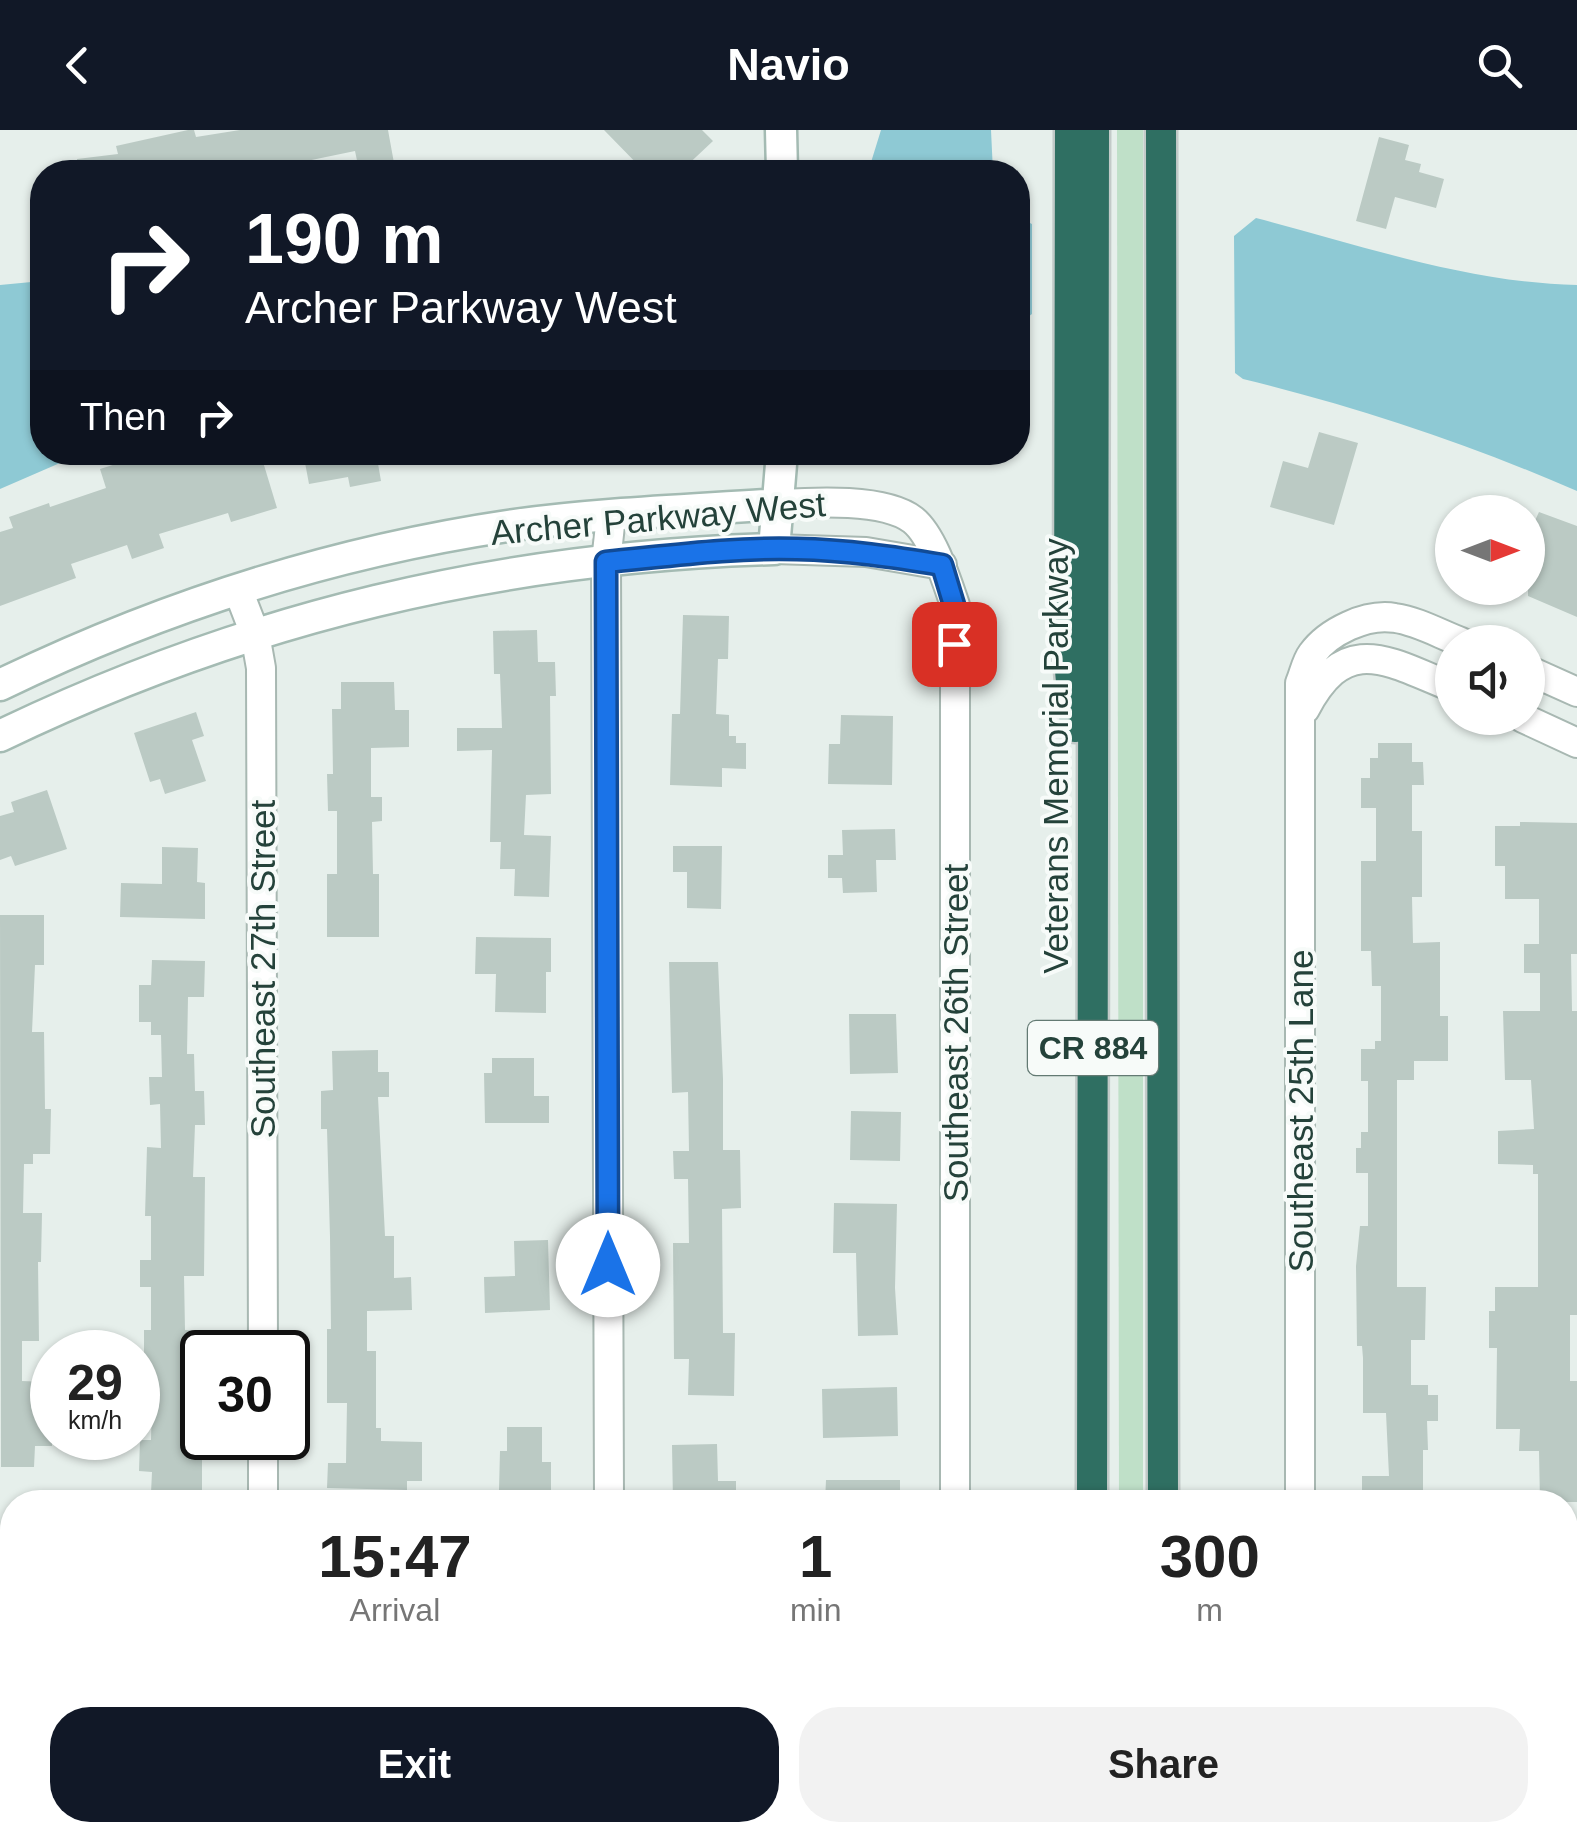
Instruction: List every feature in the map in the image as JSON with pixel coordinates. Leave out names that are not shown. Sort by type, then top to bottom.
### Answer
[{"type":"highway","points":[[1070,130],[1069,659],[1093,917]]},
{"type":"highway","name":"Veterans Memorial Parkway","points":[[1092,1490],[1094,130]]},
{"type":"highway","name":"CR 884","points":[[1161,130],[1163,1490]]},
{"type":"street","points":[[782,130],[782,160]]},
{"type":"street","points":[[774,549],[782,465]]},
{"type":"street","name":"Archer Parkway West","points":[[0,685],[115,634],[238,590],[400,546],[514,526],[780,504],[853,503],[913,520],[942,565]]},
{"type":"street","points":[[609,1490],[606,562],[611,516]]},
{"type":"street","name":"Archer Parkway West","points":[[0,736],[88,694],[254,634],[433,586],[606,562],[774,549],[866,552],[942,565]]},
{"type":"street","name":"Southeast 26th Street","points":[[942,565],[954,605],[954,1490]]},
{"type":"street","name":"Southeast 27th Street","points":[[238,590],[261,668],[263,1330]]},
{"type":"street","name":"Southeast 25th Lane","points":[[1300,1490],[1300,684],[1309,657],[1326,638],[1342,629],[1393,617],[1435,632]]},
{"type":"street","points":[[1300,719],[1327,674],[1340,664],[1364,658],[1383,660],[1435,680]]},
{"type":"street","points":[[1545,678],[1577,692]]},
{"type":"street","points":[[1545,728],[1577,743]]},
{"type":"street","points":[[263,1460],[263,1490]]},
{"type":"green space","points":[[1117,130],[1143,130],[1143,1490],[1119,1490]]},
{"type":"water","points":[[881,130],[991,130],[992,160],[872,160]]},
{"type":"water","points":[[1256,218],[1455,270],[1536,283],[1577,285],[1577,491],[1412,428],[1243,379],[1235,373],[1234,236]]},
{"type":"water","points":[[1030,223],[1032,224],[1030,315]]},
{"type":"water","points":[[30,282],[30,465],[55,465],[0,489],[0,285]]},
{"type":"building","points":[[188,130],[194,130],[196,137],[240,130],[388,130],[393,160],[357,160],[355,151],[312,160],[77,160],[118,154],[116,146]]},
{"type":"building","points":[[604,130],[702,130],[713,141],[693,160],[633,160]]},
{"type":"building","points":[[1379,137],[1409,145],[1405,160],[1421,164],[1419,172],[1444,179],[1436,208],[1395,197],[1386,229],[1356,221]]},
{"type":"building","points":[[1319,432],[1358,443],[1334,525],[1270,507],[1283,461],[1308,468]]},
{"type":"building","points":[[113,465],[264,465],[277,508],[231,522],[228,513],[159,534],[164,548],[132,559],[127,545],[71,564],[76,578],[0,606],[0,532],[13,528],[9,517],[106,488],[100,469]]},
{"type":"building","points":[[305,465],[378,465],[381,481],[350,487],[348,477],[309,484]]},
{"type":"building","points":[[1545,514],[1577,526],[1577,617],[1545,603]]},
{"type":"building","points":[[683,615],[729,616],[728,659],[718,659],[716,714],[729,715],[729,736],[736,736],[736,743],[746,743],[746,769],[722,768],[722,787],[670,785],[672,714],[680,714]]},
{"type":"building","points":[[537,630],[538,662],[555,662],[556,696],[550,696],[551,794],[526,795],[524,835],[551,836],[549,897],[514,896],[515,869],[500,869],[501,842],[490,842],[492,750],[457,751],[457,728],[502,728],[493,631]]},
{"type":"building","points":[[341,682],[394,682],[395,710],[409,710],[409,747],[371,748],[371,797],[382,797],[382,821],[372,822],[373,874],[379,874],[379,937],[327,937],[327,874],[337,874],[337,811],[328,811],[327,774],[333,774],[332,709],[341,709]]},
{"type":"building","points":[[196,712],[204,736],[192,740],[206,781],[165,794],[160,779],[150,782],[134,733]]},
{"type":"building","points":[[841,715],[893,716],[892,785],[828,784],[829,744],[840,744]]},
{"type":"building","points":[[1378,743],[1412,743],[1412,762],[1423,762],[1424,785],[1412,785],[1412,831],[1422,831],[1422,897],[1412,897],[1413,943],[1440,942],[1440,1016],[1448,1016],[1448,1061],[1414,1061],[1414,1080],[1397,1080],[1397,1287],[1426,1287],[1425,1340],[1411,1340],[1411,1385],[1428,1385],[1428,1395],[1438,1395],[1438,1421],[1427,1421],[1423,1490],[1362,1490],[1362,1476],[1389,1476],[1386,1413],[1363,1413],[1362,1346],[1357,1346],[1356,1266],[1360,1226],[1368,1226],[1368,1173],[1356,1173],[1356,1148],[1361,1148],[1361,1132],[1368,1132],[1368,1081],[1361,1081],[1361,1049],[1375,1049],[1375,1041],[1381,1041],[1381,986],[1372,986],[1371,951],[1361,951],[1361,861],[1376,861],[1376,808],[1361,808],[1361,778],[1370,778],[1370,758],[1378,758]]},
{"type":"building","points":[[47,790],[67,849],[15,866],[11,856],[0,860],[0,816],[14,812],[11,802]]},
{"type":"building","points":[[1520,822],[1577,823],[1577,954],[1571,954],[1572,1011],[1577,1011],[1577,1315],[1570,1315],[1570,1381],[1577,1381],[1577,1490],[1540,1490],[1539,1451],[1519,1451],[1520,1429],[1496,1429],[1497,1348],[1489,1348],[1489,1311],[1495,1311],[1495,1287],[1538,1287],[1538,1174],[1533,1174],[1533,1165],[1498,1164],[1498,1131],[1534,1129],[1531,1080],[1505,1080],[1503,1011],[1540,1011],[1540,973],[1524,973],[1524,944],[1539,944],[1539,899],[1505,899],[1505,866],[1495,866],[1495,826],[1520,826]]},
{"type":"building","points":[[895,829],[896,860],[876,860],[877,892],[843,893],[842,878],[828,878],[828,855],[843,855],[842,830]]},
{"type":"building","points":[[673,846],[722,846],[721,909],[687,908],[687,872],[673,872]]},
{"type":"building","points":[[162,847],[198,848],[197,882],[205,883],[205,919],[120,917],[121,883],[162,884]]},
{"type":"building","points":[[0,915],[44,915],[44,965],[35,965],[32,1032],[44,1032],[45,1109],[51,1109],[50,1154],[33,1154],[33,1164],[24,1164],[23,1213],[42,1213],[39,1330],[30,1330],[30,1341],[22,1341],[22,1381],[30,1381],[30,1460],[34,1460],[34,1467],[1,1467]]},
{"type":"building","points":[[476,937],[551,938],[546,1013],[495,1012],[496,974],[475,974]]},
{"type":"building","points":[[152,960],[205,961],[204,997],[188,997],[187,1054],[194,1054],[195,1091],[204,1091],[205,1125],[195,1125],[193,1177],[205,1177],[204,1276],[184,1276],[185,1330],[180,1330],[180,1460],[202,1460],[202,1490],[151,1490],[152,1472],[139,1471],[139,1460],[160,1460],[160,1330],[151,1330],[151,1287],[140,1287],[140,1260],[151,1260],[151,1216],[145,1216],[147,1147],[161,1148],[160,1104],[150,1105],[149,1077],[162,1077],[161,1035],[151,1035],[151,1022],[139,1022],[139,985],[151,985]]},
{"type":"building","points":[[669,962],[718,962],[723,1150],[740,1150],[741,1208],[722,1209],[723,1333],[735,1333],[734,1396],[688,1395],[689,1359],[674,1359],[673,1243],[689,1243],[688,1179],[674,1179],[673,1151],[689,1151],[688,1092],[672,1093]]},
{"type":"building","points":[[849,1014],[896,1014],[898,1073],[850,1074]]},
{"type":"building","points":[[378,1050],[378,1072],[389,1072],[389,1097],[378,1097],[385,1236],[394,1236],[394,1278],[411,1277],[412,1310],[367,1311],[367,1351],[376,1351],[376,1428],[381,1428],[381,1441],[422,1442],[422,1481],[407,1481],[407,1490],[327,1488],[328,1463],[346,1463],[347,1403],[327,1403],[330,1237],[327,1129],[321,1129],[321,1091],[333,1090],[332,1051]]},
{"type":"building","points":[[492,1058],[534,1058],[534,1096],[549,1096],[549,1123],[485,1123],[484,1073],[492,1073]]},
{"type":"building","points":[[851,1111],[901,1112],[900,1161],[850,1160]]},
{"type":"building","points":[[834,1203],[897,1204],[898,1335],[858,1336],[856,1253],[833,1253]]},
{"type":"building","points":[[548,1240],[550,1310],[485,1313],[484,1277],[515,1276],[514,1241]]},
{"type":"building","points":[[897,1387],[898,1436],[823,1438],[822,1389]]},
{"type":"building","points":[[507,1427],[542,1427],[542,1462],[551,1462],[551,1490],[499,1490],[500,1451],[507,1451]]},
{"type":"building","points":[[717,1444],[718,1481],[736,1481],[736,1490],[673,1490],[672,1445]]},
{"type":"building","points":[[826,1480],[900,1480],[900,1490],[826,1490]]},
{"type":"route","points":[[608,1265],[606,562],[733,550],[796,549],[866,552],[942,565],[954,605],[954,644]]}]
